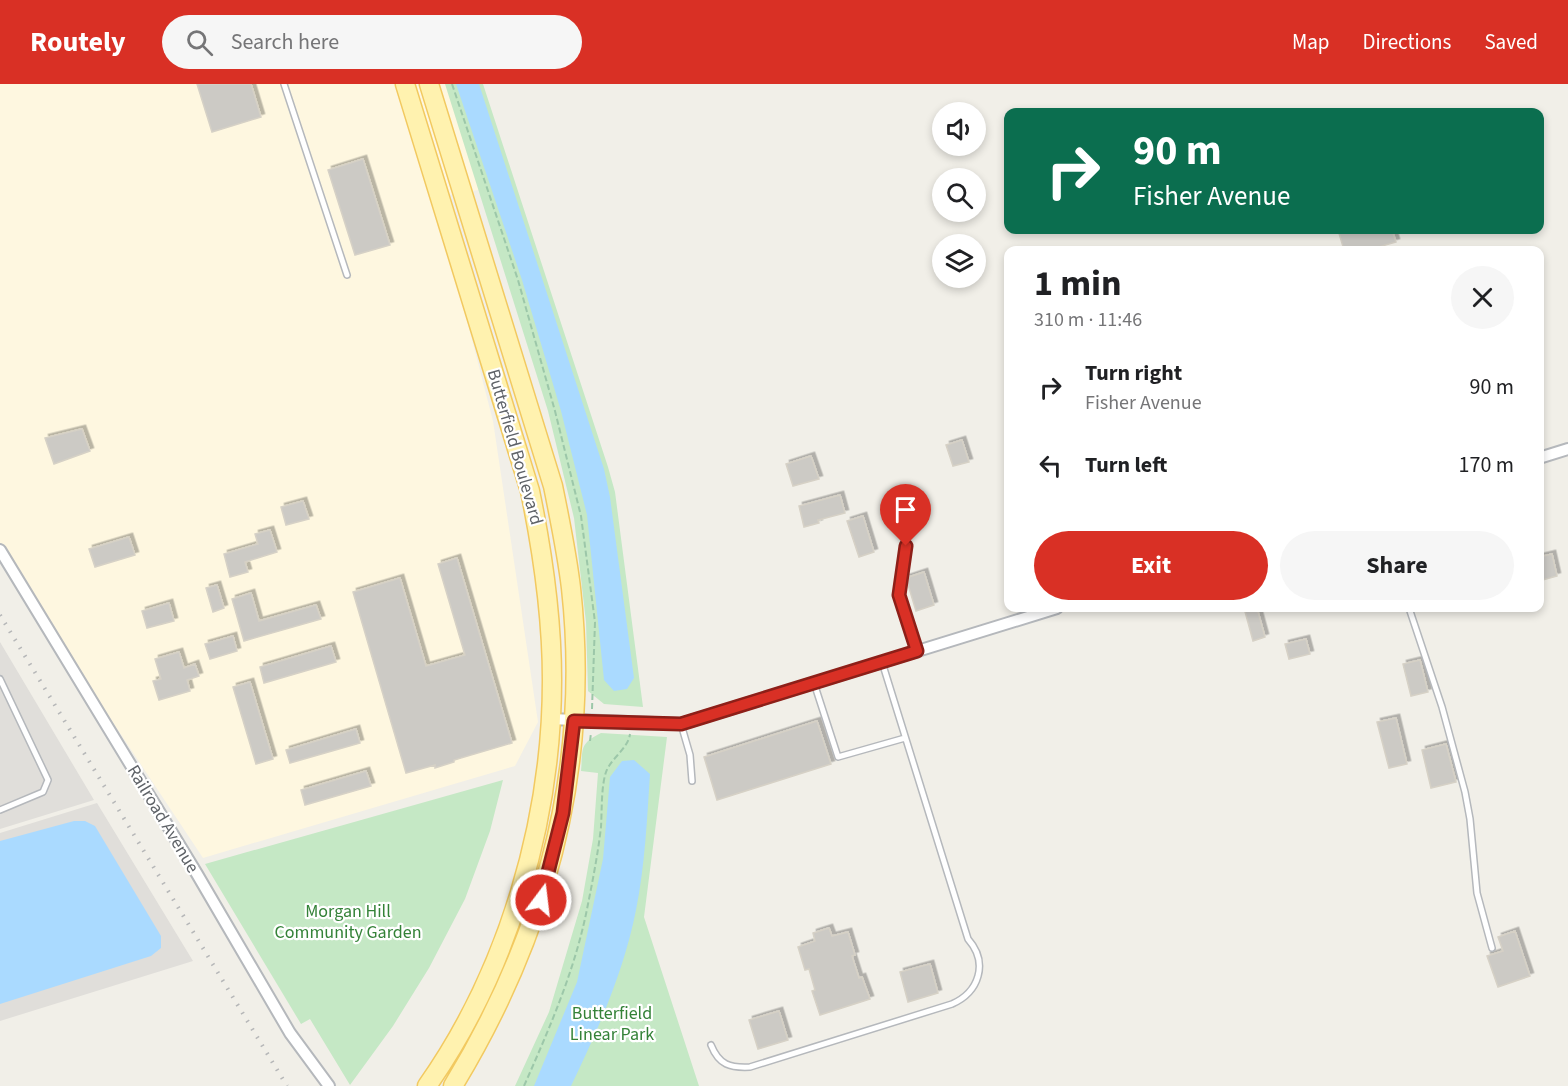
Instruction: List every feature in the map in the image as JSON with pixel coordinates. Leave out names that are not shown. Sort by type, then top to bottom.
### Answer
[{"type":"main road","name":"Butterfield Boulevard","points":[[405,84],[530,491],[541,542],[548,602],[552,672],[550,719],[540,806],[518,894],[501,945],[480,993],[458,1036],[427,1086]]},
{"type":"main road","name":"Butterfield Boulevard","points":[[429,84],[553,486],[564,535],[574,631],[574,721],[563,813],[541,900],[500,1003],[453,1086]]},
{"type":"street","points":[[1544,456],[1568,449]]},
{"type":"street","name":"Railroad Avenue","points":[[0,550],[197,874],[290,1033],[329,1086]]},
{"type":"street","points":[[550,719],[681,724],[1044,612]]},
{"type":"lane","points":[[284,84],[347,275]]},
{"type":"lane","points":[[892,499],[906,546],[899,595],[917,651]]},
{"type":"lane","points":[[1410,612],[1442,707],[1465,792],[1477,893],[1492,948]]},
{"type":"lane","points":[[711,1045],[724,1065],[732,1068],[750,1067],[952,1004],[971,992],[976,981],[979,958],[976,948],[968,939],[882,662]]},
{"type":"lane","points":[[0,679],[48,780],[43,792],[0,810]]},
{"type":"lane","points":[[814,683],[838,757],[905,738]]},
{"type":"lane","points":[[681,724],[690,755],[692,781]]},
{"type":"path","points":[[524,1086],[553,1022],[568,979],[590,897],[599,846],[606,773],[615,757],[629,741],[631,722]]},
{"type":"shaded area","points":[[0,84],[459,84],[491,188],[447,195],[436,200],[493,421],[538,722],[515,766],[203,858],[35,605],[0,546]]},
{"type":"shaded area","points":[[0,642],[94,800],[0,829]]},
{"type":"shaded area","points":[[97,803],[193,961],[0,1021],[0,833]]},
{"type":"green space","points":[[445,84],[483,84],[608,467],[615,492],[643,707],[604,704],[588,691],[586,622],[574,518],[548,411]]},
{"type":"green space","name":"Butterfield Linear Park","points":[[601,733],[667,737],[644,917],[699,1086],[515,1086],[549,1012],[582,901],[593,839],[598,773],[581,771],[582,752],[589,740]]},
{"type":"green space","name":"Morgan Hill Community Garden","points":[[503,780],[490,831],[465,899],[429,968],[393,1026],[350,1085],[310,1019],[301,1024],[205,864]]},
{"type":"water","points":[[456,84],[479,84],[604,469],[610,497],[634,678],[627,689],[614,691],[604,680],[587,515],[561,411],[522,280]]},
{"type":"water","points":[[634,760],[650,774],[642,876],[625,955],[600,1022],[571,1086],[534,1086],[577,982],[603,859],[610,777],[622,761]]},
{"type":"water","points":[[74,821],[85,821],[95,826],[161,936],[161,948],[151,956],[0,1004],[0,841]]},
{"type":"building","points":[[197,84],[251,84],[261,117],[212,132]]},
{"type":"building","points":[[363,159],[390,245],[355,255],[328,170]]},
{"type":"building","points":[[1339,234],[1393,234],[1396,242],[1382,246],[1343,246]]},
{"type":"building","points":[[82,429],[90,451],[54,464],[45,438]]},
{"type":"building","points":[[962,440],[969,462],[953,466],[946,445]]},
{"type":"building","points":[[811,456],[819,479],[793,486],[786,464]]},
{"type":"building","points":[[840,495],[845,513],[818,520],[819,523],[804,527],[799,506]]},
{"type":"building","points":[[303,501],[309,519],[286,525],[281,507]]},
{"type":"building","points":[[863,516],[874,552],[859,557],[847,521]]},
{"type":"building","points":[[270,530],[277,552],[245,562],[248,572],[230,577],[224,554],[258,544],[255,534]]},
{"type":"building","points":[[129,537],[135,555],[95,567],[89,549]]},
{"type":"building","points":[[1552,554],[1557,576],[1544,580],[1544,556]]},
{"type":"building","points":[[457,558],[512,743],[435,768],[435,765],[406,773],[353,592],[400,578],[426,666],[465,655],[438,564]]},
{"type":"building","points":[[924,572],[934,605],[916,611],[906,578]]},
{"type":"building","points":[[217,585],[224,608],[213,612],[206,588]]},
{"type":"building","points":[[251,593],[259,621],[316,605],[321,619],[244,641],[232,599]]},
{"type":"building","points":[[169,603],[174,621],[147,628],[142,611]]},
{"type":"building","points":[[1245,612],[1258,612],[1265,637],[1253,641]]},
{"type":"building","points":[[233,636],[237,651],[210,659],[205,644]]},
{"type":"building","points":[[1306,639],[1310,654],[1289,659],[1285,644]]},
{"type":"building","points":[[331,646],[336,662],[264,683],[260,667]]},
{"type":"building","points":[[179,652],[184,668],[195,664],[199,676],[187,680],[190,691],[159,700],[153,681],[161,679],[155,659]]},
{"type":"building","points":[[1420,660],[1428,692],[1411,696],[1403,664]]},
{"type":"building","points":[[250,682],[273,759],[256,764],[233,687]]},
{"type":"building","points":[[1396,718],[1407,764],[1389,768],[1377,722]]},
{"type":"building","points":[[817,721],[831,764],[717,800],[704,757]]},
{"type":"building","points":[[356,729],[360,743],[290,763],[286,750]]},
{"type":"building","points":[[1446,744],[1456,782],[1431,788],[1422,750]]},
{"type":"building","points":[[366,771],[371,786],[305,805],[301,790]]},
{"type":"building","points":[[829,928],[832,936],[848,932],[859,978],[862,977],[870,999],[820,1015],[812,991],[815,990],[809,969],[805,970],[798,947],[815,941],[813,933]]},
{"type":"building","points":[[1515,931],[1530,976],[1498,987],[1487,956],[1503,951],[1498,937]]},
{"type":"building","points":[[930,964],[938,993],[908,1002],[900,972]]},
{"type":"building","points":[[779,1011],[788,1040],[758,1049],[749,1020]]},
{"type":"railway","points":[[0,615],[287,1086]]},
{"type":"route","points":[[541,900],[563,813],[574,721],[681,724],[917,651],[899,595],[906,546]]}]
